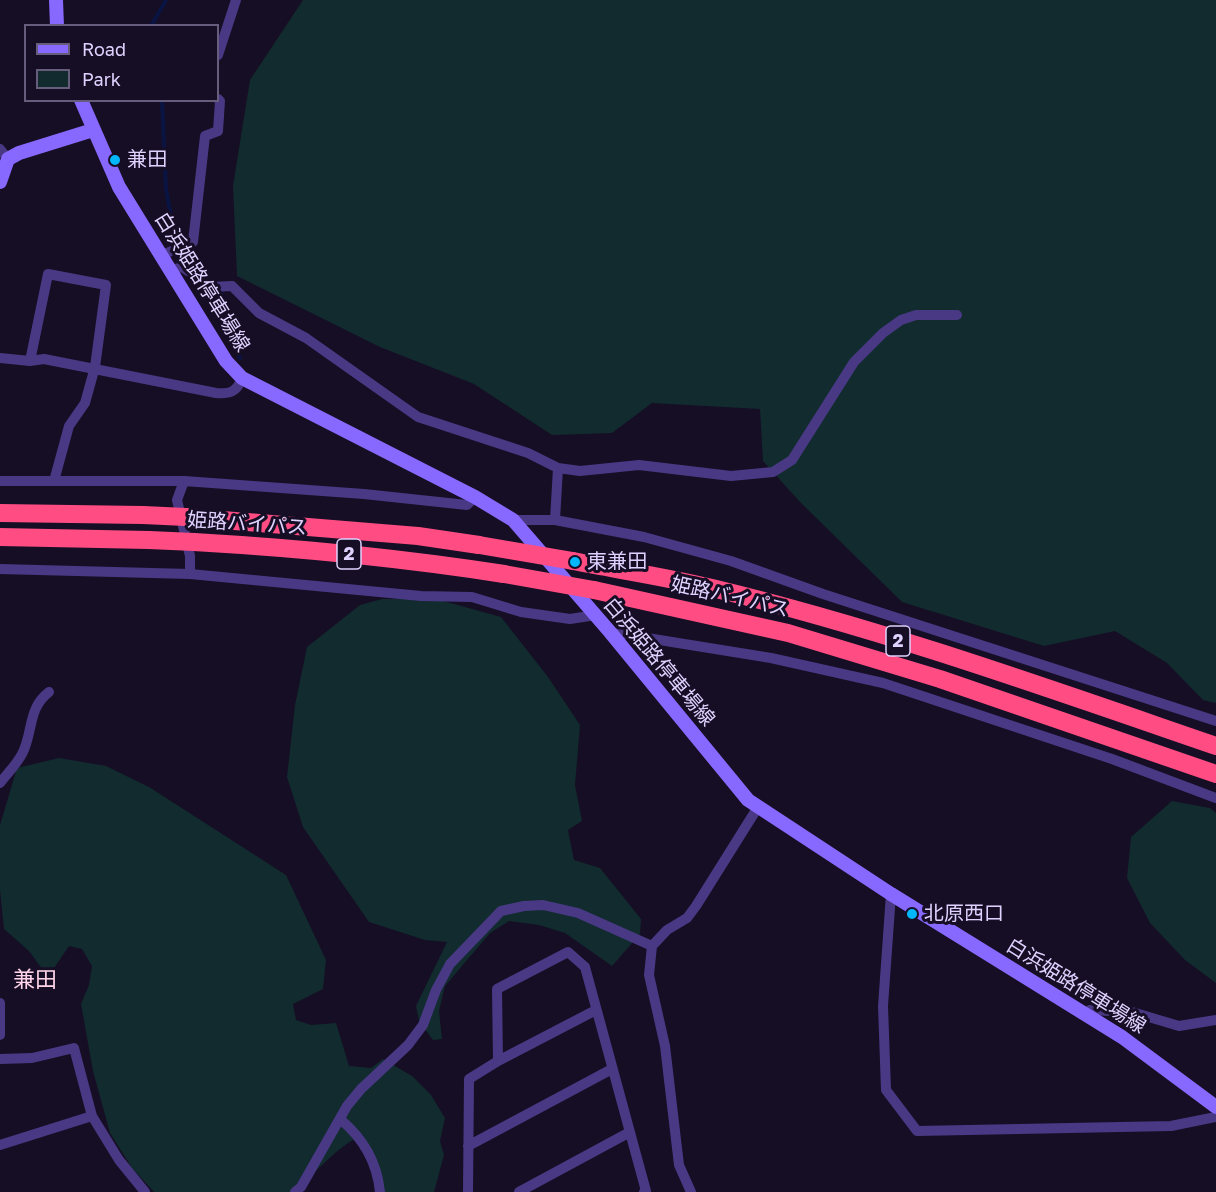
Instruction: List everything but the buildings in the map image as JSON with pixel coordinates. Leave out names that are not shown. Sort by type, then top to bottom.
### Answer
[{"type":"highway","name":"姫路バイパス","points":[[0,513],[186,517],[418,536],[573,561],[711,588],[836,622],[1032,682],[1216,746]]},
{"type":"highway","name":"姫路バイパス","points":[[0,537],[149,540],[269,546],[417,561],[594,590],[788,633],[940,679],[1216,774]]},
{"type":"main road","points":[[56,0],[57,24]]},
{"type":"main road","name":"白浜姫路停車場線","points":[[82,102],[119,187],[172,252],[172,270],[226,361],[242,378],[475,497],[513,520],[596,615],[747,800],[891,894],[1122,1037],[1216,1107]]},
{"type":"main road","points":[[0,182],[4,154],[19,153],[93,130]]},
{"type":"street","points":[[219,52],[236,0]]},
{"type":"street","points":[[172,252],[193,242],[205,136],[218,131],[219,100]]},
{"type":"street","points":[[172,270],[182,267],[216,286],[232,286],[260,313],[306,338],[418,417],[528,453],[558,468],[580,471],[639,465],[731,476],[773,472],[792,460],[854,362],[883,333],[901,320],[916,315],[957,315]]},
{"type":"street","points":[[30,360],[48,274],[106,285],[95,367],[85,403],[69,426],[54,481]]},
{"type":"street","points":[[0,358],[44,359],[95,367],[216,393],[229,394],[238,389],[242,378]]},
{"type":"street","points":[[555,520],[558,468]]},
{"type":"street","points":[[0,481],[184,481],[364,494],[467,505],[475,497]]},
{"type":"street","points":[[184,481],[177,500],[190,556],[190,574]]},
{"type":"street","points":[[513,520],[555,520],[644,537],[720,558],[823,594],[1216,721]]},
{"type":"street","points":[[0,569],[190,574],[422,596],[472,597],[521,612],[570,619],[596,615]]},
{"type":"street","points":[[610,632],[771,658],[883,683],[1079,747],[1216,798]]},
{"type":"street","points":[[0,783],[22,752],[35,709],[41,698],[49,692]]},
{"type":"street","points":[[690,1192],[679,1165],[665,1046],[649,975],[652,946],[667,930],[687,918],[758,807]]},
{"type":"street","points":[[891,894],[884,1006],[886,1090],[917,1131],[1171,1126],[1216,1117]]},
{"type":"street","points":[[295,1192],[301,1187],[340,1119],[361,1089],[408,1045],[423,1025],[436,990],[450,964],[501,911],[543,905],[578,913],[652,946]]},
{"type":"street","points":[[498,1060],[497,989],[568,952],[585,967],[646,1191],[644,1192]]},
{"type":"street","points":[[0,1003],[0,1035]]},
{"type":"street","points":[[468,1192],[469,1079],[498,1060],[596,1010]]},
{"type":"street","points":[[1086,1014],[1090,1010],[1132,1012],[1179,1026],[1216,1020]]},
{"type":"street","points":[[0,1059],[32,1058],[74,1048],[92,1116],[119,1160],[145,1192]]},
{"type":"street","points":[[468,1146],[612,1069]]},
{"type":"street","points":[[0,1145],[92,1116]]},
{"type":"street","points":[[340,1119],[367,1150],[378,1172],[380,1192]]},
{"type":"street","points":[[519,1192],[630,1132]]},
{"type":"green space","points":[[303,0],[1216,0],[1216,703],[1203,700],[1167,663],[1115,631],[1044,646],[902,602],[800,502],[763,461],[760,409],[652,403],[612,433],[552,435],[474,384],[380,347],[237,276],[233,186],[250,80]]},
{"type":"green space","points":[[382,599],[436,599],[501,617],[548,677],[580,725],[575,785],[582,821],[568,830],[574,860],[600,868],[641,919],[640,934],[612,966],[565,933],[539,925],[509,921],[490,933],[445,986],[439,1011],[442,1039],[433,1040],[419,1021],[416,1006],[447,942],[425,940],[369,922],[303,827],[287,777],[295,705],[307,647],[360,605]]},
{"type":"green space","points":[[59,758],[106,766],[149,787],[286,875],[326,960],[323,989],[293,1004],[296,1020],[311,1025],[336,1023],[349,1066],[371,1068],[383,1059],[412,1076],[431,1095],[445,1118],[440,1141],[444,1155],[434,1192],[381,1192],[372,1153],[363,1135],[334,1154],[290,1192],[154,1192],[132,1168],[110,1133],[93,1071],[81,1004],[89,985],[92,966],[82,949],[69,946],[48,977],[29,951],[4,929],[0,890],[0,825],[17,768]]},
{"type":"green space","points":[[1172,801],[1210,808],[1216,813],[1216,983],[1185,960],[1150,923],[1127,878],[1131,837]]},
{"type":"waterway","points":[[152,24],[166,0]]},
{"type":"waterway","points":[[162,102],[166,189],[179,262],[185,265]]},
{"type":"waterway","points":[[218,287],[229,309],[240,358]]},
{"type":"place","name":"兼田","points":[[115,160]]},
{"type":"place","name":"東兼田","points":[[575,562]]},
{"type":"place","name":"北原西口","points":[[912,914]]},
{"type":"district","name":"兼田","points":[[35,980]]}]
